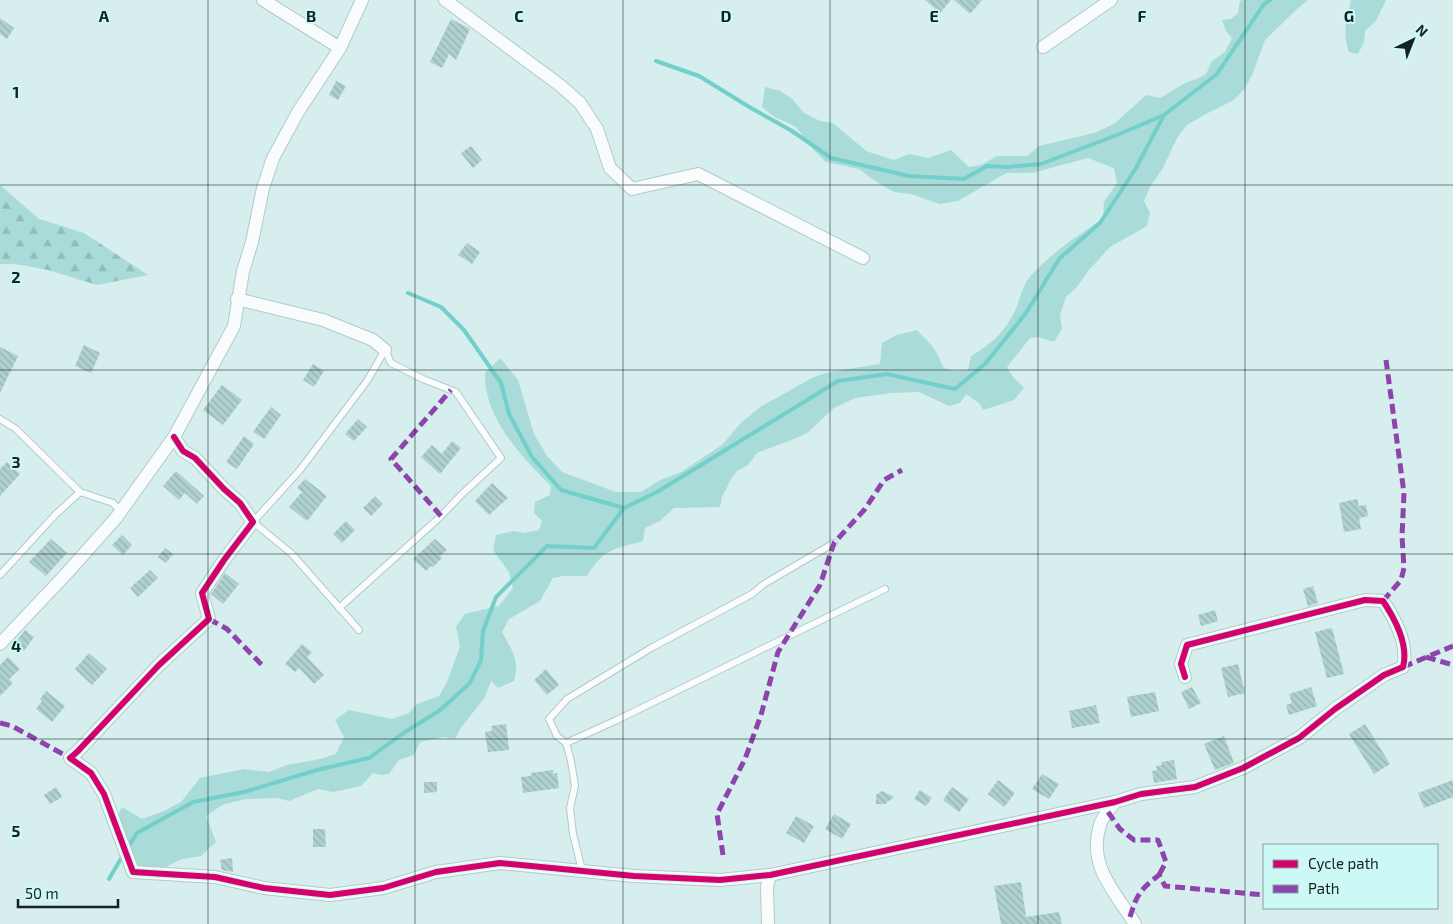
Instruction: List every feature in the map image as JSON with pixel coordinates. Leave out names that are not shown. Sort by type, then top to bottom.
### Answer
[{"type":"street","points":[[262,0],[340,48]]},
{"type":"street","points":[[0,644],[68,573],[120,511],[174,437],[234,326],[243,271],[252,242],[263,188],[273,158],[298,112],[340,48],[362,0]]},
{"type":"street","points":[[445,0],[562,86],[580,103],[597,129],[610,168],[632,189],[698,174],[863,258]]},
{"type":"street","points":[[1043,47],[1111,0]]},
{"type":"street","points":[[237,299],[323,320],[373,340],[385,350]]},
{"type":"street","points":[[174,437],[183,450],[196,458],[224,489],[240,503],[253,522],[202,593],[209,619],[159,665],[70,758],[91,773],[104,794],[133,872],[215,877],[264,888],[330,895],[384,888],[436,872],[500,863],[634,876],[720,880],[770,875],[1115,802],[1141,794],[1195,787],[1243,768],[1299,738],[1334,709],[1384,675],[1403,667],[1406,656],[1392,615],[1383,601],[1365,600],[1187,645],[1181,664],[1186,677]]},
{"type":"street","points":[[1115,802],[1100,823],[1096,849],[1103,875],[1135,924]]},
{"type":"street","points":[[768,924],[767,887],[770,875]]},
{"type":"lane","points":[[359,630],[291,553],[253,522],[300,470],[367,381],[385,350]]},
{"type":"lane","points":[[339,608],[502,458],[456,392],[423,379],[392,363],[385,350]]},
{"type":"lane","points":[[0,419],[16,429],[80,492],[113,503],[120,511]]},
{"type":"lane","points":[[0,575],[55,515],[80,492]]},
{"type":"lane","points":[[582,870],[573,834],[570,808],[575,786],[571,761],[566,743],[557,736],[549,719],[566,699],[651,648],[752,594],[764,584],[834,544]]},
{"type":"lane","points":[[566,743],[885,589]]},
{"type":"green space","points":[[1308,0],[1265,40],[1252,75],[1245,88],[1234,100],[1187,125],[1177,138],[1163,168],[1150,187],[1144,201],[1150,213],[1147,226],[1110,247],[1088,271],[1077,287],[1066,297],[1060,315],[1062,329],[1054,342],[1038,337],[1030,338],[1007,367],[1013,377],[1024,388],[1014,400],[983,410],[980,404],[966,394],[960,403],[949,406],[919,392],[891,393],[855,398],[834,408],[807,433],[757,453],[748,465],[737,471],[731,479],[722,497],[720,507],[674,508],[660,521],[645,528],[643,541],[610,551],[599,560],[587,576],[553,578],[540,601],[509,619],[502,632],[514,655],[516,673],[514,681],[498,688],[491,681],[485,697],[460,729],[455,739],[444,737],[420,742],[414,755],[399,760],[389,774],[373,773],[361,786],[333,792],[318,789],[289,801],[277,798],[246,799],[222,805],[206,816],[216,842],[201,856],[182,859],[164,868],[139,867],[121,842],[116,819],[122,807],[142,819],[181,802],[200,778],[244,769],[269,772],[287,765],[336,754],[344,737],[335,720],[349,710],[392,719],[409,713],[417,704],[439,696],[447,682],[460,647],[456,627],[465,614],[499,606],[513,588],[509,572],[493,550],[496,535],[514,531],[524,533],[539,530],[542,521],[534,513],[535,502],[550,495],[551,486],[512,443],[491,406],[486,388],[485,373],[500,358],[518,380],[534,434],[547,456],[562,472],[616,492],[641,492],[660,480],[681,472],[722,445],[741,423],[760,407],[812,378],[829,372],[880,364],[882,343],[897,335],[917,330],[934,348],[944,368],[955,371],[968,370],[971,356],[999,335],[1009,322],[1029,278],[1055,253],[1103,218],[1104,202],[1117,183],[1114,168],[1088,158],[1032,173],[1006,173],[958,201],[940,204],[911,194],[894,192],[859,169],[826,162],[796,127],[773,116],[762,107],[765,87],[780,91],[792,99],[804,113],[820,121],[833,123],[866,151],[894,160],[909,154],[928,158],[951,150],[969,167],[981,165],[997,156],[1027,156],[1039,146],[1094,133],[1114,124],[1146,95],[1160,98],[1187,82],[1206,74],[1212,61],[1225,52],[1232,38],[1226,31],[1222,20],[1231,19],[1238,13],[1240,1]]},
{"type":"green space","points":[[1351,0],[1386,0],[1376,21],[1365,31],[1364,42],[1358,54],[1349,52],[1346,38],[1346,26]]},
{"type":"green space","points":[[0,185],[39,219],[84,233],[148,275],[97,285],[48,270],[16,264],[0,264]]},
{"type":"building","points":[[925,0],[951,0],[940,13]]},
{"type":"building","points":[[954,0],[982,0],[970,14]]},
{"type":"building","points":[[0,18],[14,28],[7,39],[0,34]]},
{"type":"building","points":[[451,19],[470,29],[456,60],[449,54],[442,68],[430,62]]},
{"type":"building","points":[[336,81],[346,86],[338,100],[329,95]]},
{"type":"building","points":[[471,146],[482,160],[473,168],[461,153]]},
{"type":"building","points":[[467,243],[480,252],[472,264],[458,255]]},
{"type":"building","points":[[84,345],[100,353],[91,373],[75,366]]},
{"type":"building","points":[[0,347],[18,356],[0,393]]},
{"type":"building","points":[[313,364],[324,371],[314,387],[303,380]]},
{"type":"building","points":[[222,385],[242,400],[223,425],[203,410]]},
{"type":"building","points":[[271,407],[281,415],[264,439],[253,432]]},
{"type":"building","points":[[358,419],[367,427],[354,441],[345,434]]},
{"type":"building","points":[[244,436],[254,444],[237,469],[226,462]]},
{"type":"building","points":[[452,441],[461,448],[440,474],[421,457],[432,445],[442,454]]},
{"type":"building","points":[[7,462],[20,474],[0,496],[0,469]]},
{"type":"building","points":[[176,471],[204,496],[197,504],[185,493],[179,500],[163,486]]},
{"type":"building","points":[[305,479],[327,496],[307,521],[289,507],[302,492],[297,488]]},
{"type":"building","points":[[492,483],[508,498],[489,515],[475,501]]},
{"type":"building","points":[[375,496],[383,504],[371,516],[363,508]]},
{"type":"building","points":[[1357,499],[1359,506],[1366,505],[1368,516],[1359,518],[1361,529],[1344,532],[1339,503]]},
{"type":"building","points":[[346,521],[355,530],[342,543],[333,534]]},
{"type":"building","points":[[122,535],[132,545],[123,555],[112,545]]},
{"type":"building","points":[[51,539],[67,553],[46,576],[29,562]]},
{"type":"building","points":[[435,539],[447,550],[440,556],[442,558],[433,567],[431,566],[426,571],[413,559]]},
{"type":"building","points":[[165,548],[173,554],[166,563],[158,557]]},
{"type":"building","points":[[150,570],[158,578],[138,597],[130,588]]},
{"type":"building","points":[[225,573],[239,584],[223,604],[211,594]]},
{"type":"building","points":[[1313,586],[1318,603],[1308,606],[1303,589]]},
{"type":"building","points":[[1215,610],[1218,621],[1201,626],[1198,615]]},
{"type":"building","points":[[1332,628],[1344,674],[1327,678],[1315,632]]},
{"type":"building","points":[[25,630],[34,637],[24,651],[14,644]]},
{"type":"building","points":[[302,644],[312,652],[307,657],[324,675],[314,684],[299,668],[295,672],[285,664]]},
{"type":"building","points":[[89,653],[107,669],[92,685],[75,669]]},
{"type":"building","points":[[8,657],[20,669],[9,679],[13,683],[0,696],[0,665]]},
{"type":"building","points":[[1238,664],[1245,693],[1228,697],[1221,668]]},
{"type":"building","points":[[546,669],[559,685],[547,695],[534,680]]},
{"type":"building","points":[[1192,687],[1201,703],[1189,709],[1181,692]]},
{"type":"building","points":[[1311,687],[1317,706],[1289,715],[1286,705],[1292,703],[1289,694]]},
{"type":"building","points":[[46,691],[65,706],[52,722],[36,709]]},
{"type":"building","points":[[1155,692],[1159,711],[1131,717],[1127,697]]},
{"type":"building","points":[[1096,705],[1100,723],[1072,728],[1069,711]]},
{"type":"building","points":[[506,724],[509,750],[488,752],[485,732],[492,731],[491,726]]},
{"type":"building","points":[[1365,724],[1390,764],[1374,774],[1349,734]]},
{"type":"building","points":[[1224,736],[1234,763],[1215,770],[1204,744]]},
{"type":"building","points":[[1174,760],[1177,779],[1154,783],[1152,771],[1157,770],[1156,766],[1162,765],[1161,762]]},
{"type":"building","points":[[553,770],[553,774],[557,773],[559,788],[523,793],[521,777],[531,776],[531,773]]},
{"type":"building","points":[[1042,774],[1059,784],[1049,799],[1032,789]]},
{"type":"building","points":[[998,780],[1015,793],[1004,807],[988,794]]},
{"type":"building","points":[[1453,780],[1453,797],[1424,808],[1418,793]]},
{"type":"building","points":[[424,782],[437,782],[437,792],[424,793]]},
{"type":"building","points":[[56,787],[62,797],[50,804],[44,795]]},
{"type":"building","points":[[952,787],[969,799],[959,812],[943,800]]},
{"type":"building","points":[[920,790],[932,798],[926,806],[914,799]]},
{"type":"building","points":[[882,791],[894,797],[885,804],[876,804],[876,795]]},
{"type":"building","points":[[834,814],[851,824],[842,839],[825,829]]},
{"type":"building","points":[[796,816],[814,826],[804,843],[786,833]]},
{"type":"building","points":[[313,829],[325,829],[326,847],[313,847]]},
{"type":"building","points":[[232,858],[233,872],[222,870],[220,860]]},
{"type":"building","points":[[1021,882],[1026,917],[1059,912],[1062,924],[1001,924],[994,886]]},
{"type":"waterway","points":[[128,847],[137,833],[193,802],[244,792],[317,770],[369,758],[405,732],[439,711],[470,683],[481,660],[483,631],[496,597],[547,546],[594,548],[624,508],[657,492],[838,381],[887,374],[955,389],[985,364],[1026,313],[1059,259],[1100,223],[1136,168],[1164,115],[1217,74],[1264,4],[1270,0]]},
{"type":"waterway","points":[[656,61],[699,76],[792,131],[831,158],[909,176],[964,179],[987,166],[1008,167],[1041,164],[1164,115]]},
{"type":"waterway","points":[[408,293],[441,307],[464,330],[501,383],[509,414],[532,457],[561,490],[624,508]]},
{"type":"waterway","points":[[109,879],[123,855]]},
{"type":"marked path","points":[[1383,601],[1401,580],[1404,568],[1402,536],[1404,493],[1386,360]]},
{"type":"marked path","points":[[441,516],[391,459],[451,390]]},
{"type":"marked path","points":[[723,855],[717,814],[745,759],[761,715],[778,652],[820,585],[834,543],[865,509],[884,480],[902,470]]},
{"type":"marked path","points":[[209,619],[227,629],[263,666]]},
{"type":"marked path","points":[[1403,667],[1453,646]]},
{"type":"marked path","points":[[1426,657],[1453,665]]},
{"type":"marked path","points":[[0,723],[12,726],[70,758]]},
{"type":"marked path","points":[[1108,812],[1120,829],[1134,840],[1158,840],[1166,862],[1159,875]]},
{"type":"marked path","points":[[1130,917],[1140,893],[1159,875],[1165,886],[1263,895]]},
{"type":"cycle path","points":[[174,437],[183,451],[195,458],[240,503],[253,522],[202,593],[209,619],[159,665],[70,758],[91,773],[104,794],[133,872],[215,877],[264,888],[330,895],[383,888],[436,872],[500,863],[634,876],[720,880],[770,875],[1115,802],[1141,794],[1195,787],[1243,768],[1299,738],[1335,709],[1384,675],[1403,667],[1404,650],[1400,632],[1383,601],[1365,600],[1187,645],[1181,664],[1185,677]]}]
